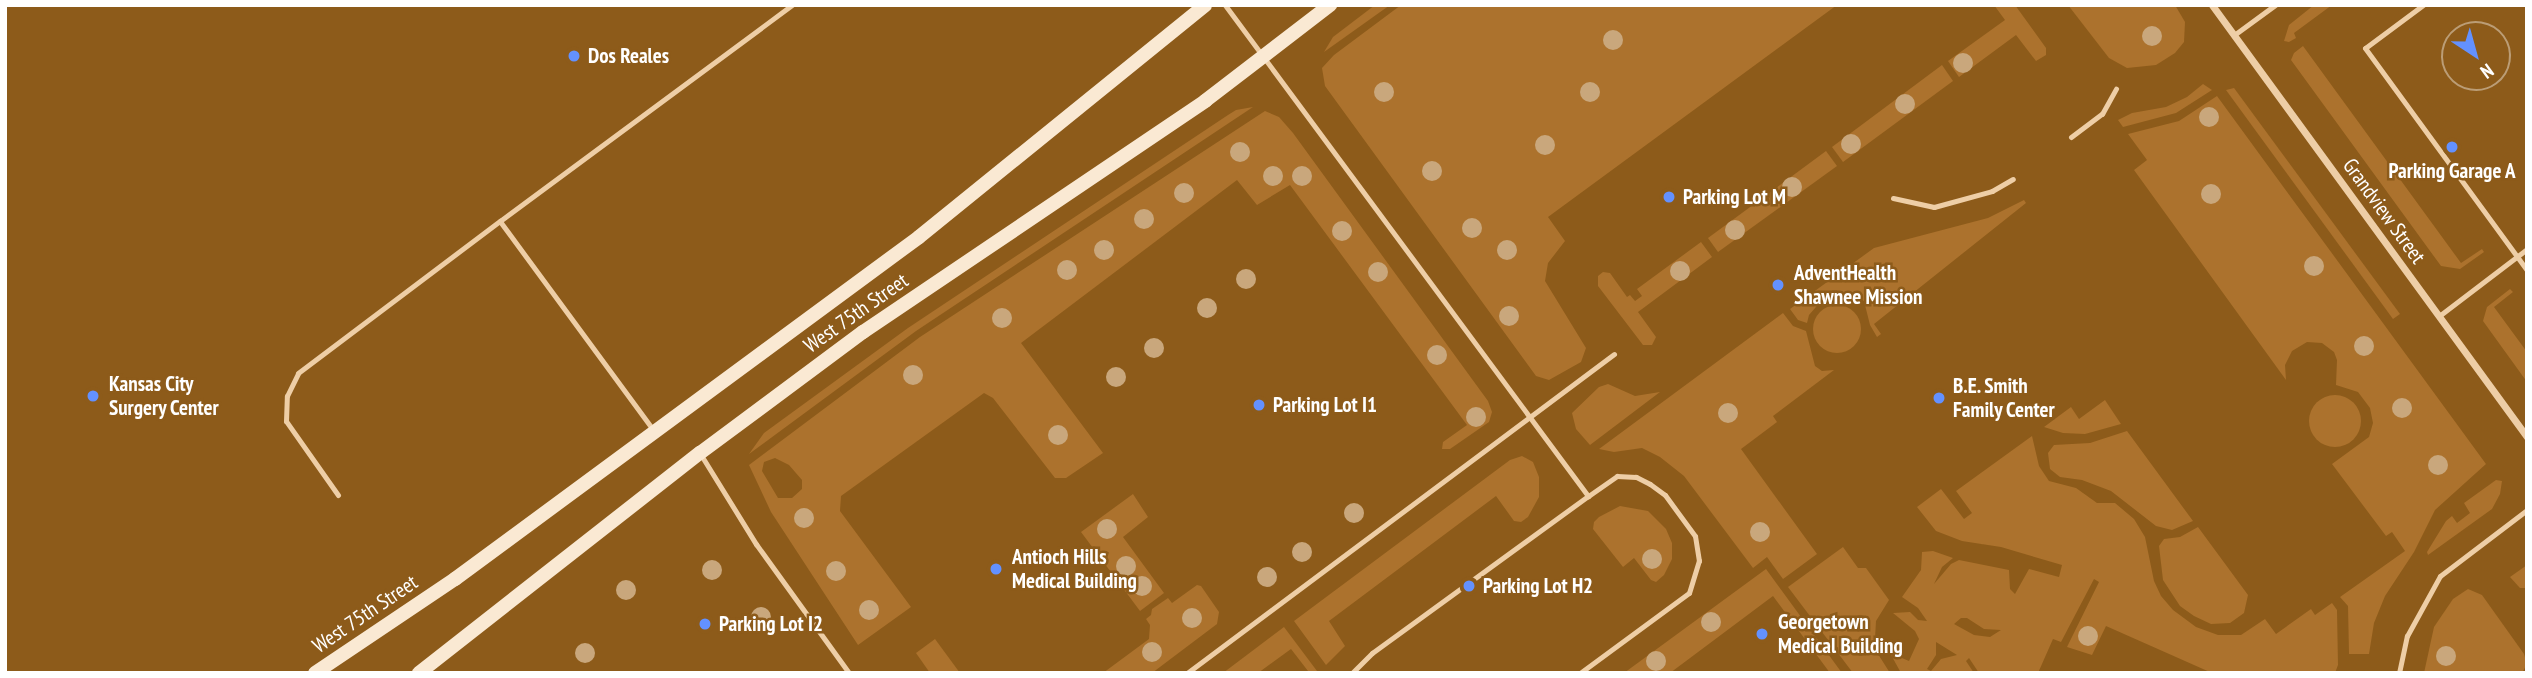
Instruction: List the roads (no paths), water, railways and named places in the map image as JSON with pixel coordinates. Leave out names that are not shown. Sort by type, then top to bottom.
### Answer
[{"type":"main road","name":"West 75th Street","points":[[316,673],[455,579],[919,237],[1205,5]]},
{"type":"main road","name":"West 75th Street","points":[[419,673],[699,453],[863,332],[1205,102],[1330,5]]},
{"type":"street","name":"Grandview Street","points":[[2212,5],[2527,437]]},
{"type":"lane","points":[[338,495],[286,421],[287,396],[298,373],[792,5]]},
{"type":"lane","points":[[1225,5],[1588,496]]},
{"type":"lane","points":[[2234,35],[2275,5]]},
{"type":"lane","points":[[2423,5],[2365,48],[2527,270]]},
{"type":"lane","points":[[2071,136],[2102,114],[2116,89]]},
{"type":"lane","points":[[1893,198],[1934,207],[1992,191],[2013,179]]},
{"type":"lane","points":[[500,221],[656,433]]},
{"type":"lane","points":[[2439,316],[2527,249]]},
{"type":"lane","points":[[1187,673],[1614,354]]},
{"type":"lane","points":[[699,453],[756,544],[849,673]]},
{"type":"lane","points":[[1352,673],[1372,653],[1588,496],[1617,476],[1636,477],[1665,495],[1695,536],[1699,561],[1689,593],[1580,673]]},
{"type":"lane","points":[[2399,673],[2407,636],[2440,576],[2527,510]]},
{"type":"place","name":"Dos Reales","points":[[574,56]]},
{"type":"place","name":"Parking Garage A","points":[[2452,147]]},
{"type":"place","name":"Parking Lot M","points":[[1669,197]]},
{"type":"place","name":"AdventHealth Shawnee Mission","points":[[1778,285]]},
{"type":"place","name":"Kansas City Surgery Center","points":[[93,396]]},
{"type":"place","name":"B.E. Smith Family Center","points":[[1939,398]]},
{"type":"place","name":"Parking Lot I1","points":[[1259,405]]},
{"type":"place","name":"Antioch Hills Medical Building","points":[[996,569]]},
{"type":"place","name":"Parking Lot H2","points":[[1469,586]]},
{"type":"place","name":"Parking Lot I2","points":[[705,624]]},
{"type":"place","name":"Georgetown Medical Building","points":[[1762,634]]}]
